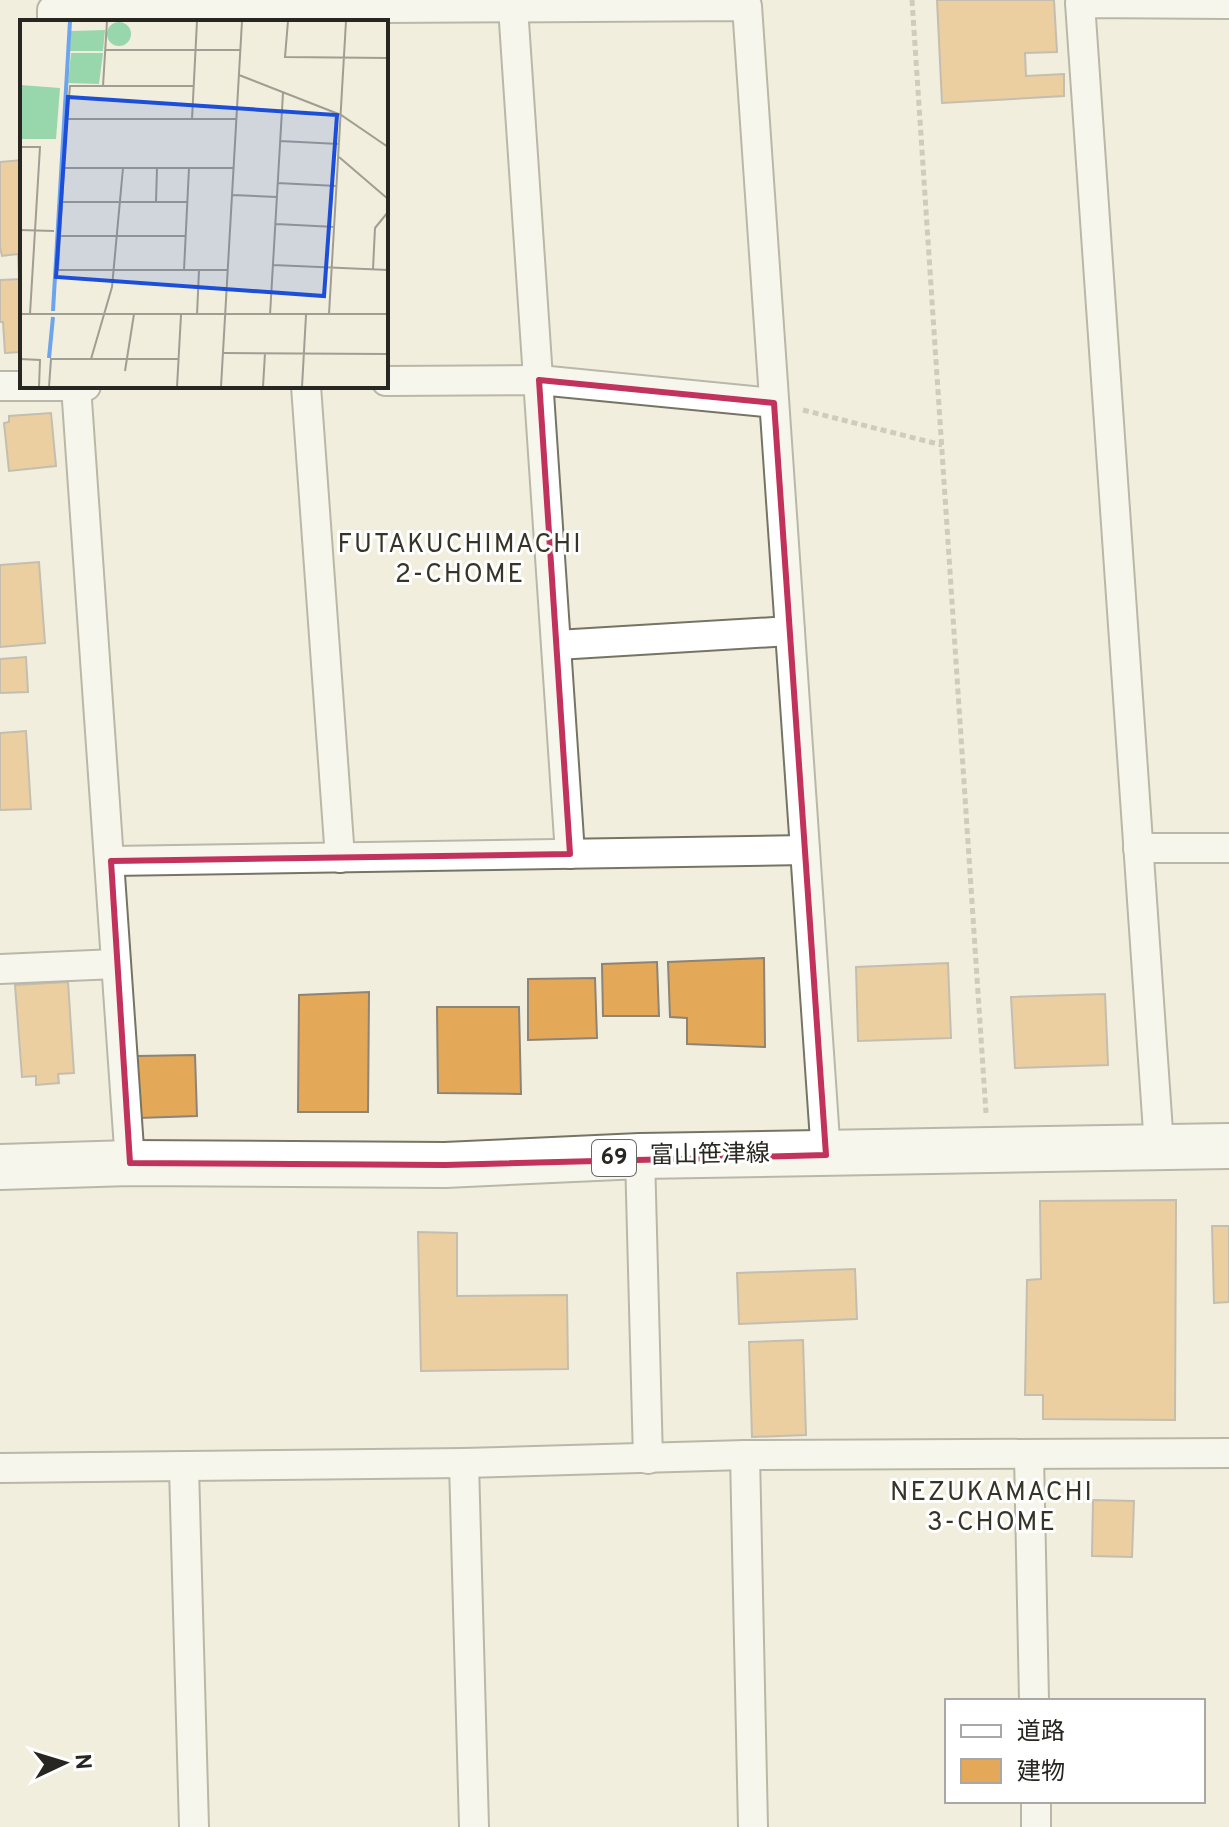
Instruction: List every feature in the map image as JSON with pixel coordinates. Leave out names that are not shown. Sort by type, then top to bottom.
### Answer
[{"type":"main road","name":"富山笹津線","points":[[0,1167],[130,1163],[445,1165],[640,1156],[1229,1146]]},
{"type":"street","points":[[1159,1146],[1080,3],[1229,4]]},
{"type":"street","points":[[52,20],[52,10],[280,16],[513,7],[747,6],[826,1155]]},
{"type":"street","points":[[513,7],[570,854]]},
{"type":"street","points":[[388,381],[539,380],[774,403]]},
{"type":"street","points":[[76,388],[130,1163]]},
{"type":"street","points":[[306,388],[340,858]]},
{"type":"street","points":[[557,645],[790,631]]},
{"type":"street","points":[[1138,848],[1229,848]]},
{"type":"street","points":[[111,861],[805,850]]},
{"type":"street","points":[[0,969],[116,964]]},
{"type":"street","points":[[640,1156],[648,1459]]},
{"type":"street","points":[[0,1468],[184,1468],[745,1455],[1229,1453]]},
{"type":"street","points":[[745,1455],[753,1827]]},
{"type":"street","points":[[1029,1455],[1034,1699]]},
{"type":"street","points":[[464,1463],[474,1827]]},
{"type":"street","points":[[184,1468],[194,1827]]},
{"type":"street","points":[[1036,1803],[1036,1827]]},
{"type":"path","points":[[912,0],[986,1118]]},
{"type":"path","points":[[774,403],[942,445]]},
{"type":"highlighted area","points":[[539,380],[774,403],[826,1155],[445,1165],[130,1163],[111,861],[570,854]]},
{"type":"building","points":[[937,0],[1054,0],[1057,52],[1025,53],[1026,76],[1064,74],[1064,96],[942,103]]},
{"type":"building","points":[[20,160],[20,277],[18,254],[2,256],[0,247],[0,162]]},
{"type":"building","points":[[20,279],[20,352],[5,353],[3,322],[0,322],[0,280]]},
{"type":"building","points":[[51,413],[56,466],[9,471],[4,423],[9,422],[9,416]]},
{"type":"building","points":[[39,562],[45,643],[0,647],[0,565]]},
{"type":"building","points":[[26,657],[28,692],[0,693],[0,659]]},
{"type":"building","points":[[26,731],[31,809],[0,810],[0,733]]},
{"type":"building","points":[[764,958],[765,1047],[687,1044],[687,1018],[670,1017],[668,962]]},
{"type":"building","points":[[657,962],[659,1016],[603,1016],[602,964]]},
{"type":"building","points":[[948,963],[951,1038],[858,1041],[856,967]]},
{"type":"building","points":[[595,978],[597,1038],[528,1040],[528,979]]},
{"type":"building","points":[[68,982],[74,1073],[58,1074],[59,1083],[36,1085],[36,1076],[22,1077],[15,985]]},
{"type":"building","points":[[369,992],[368,1112],[298,1112],[299,995]]},
{"type":"building","points":[[1105,994],[1108,1065],[1015,1068],[1011,997]]},
{"type":"building","points":[[437,1007],[519,1007],[521,1094],[438,1093]]},
{"type":"building","points":[[195,1055],[197,1116],[139,1118],[137,1056]]},
{"type":"building","points":[[1176,1200],[1175,1420],[1043,1419],[1043,1395],[1025,1395],[1027,1280],[1041,1279],[1040,1201]]},
{"type":"building","points":[[1212,1226],[1229,1226],[1229,1302],[1214,1303]]},
{"type":"building","points":[[418,1232],[457,1233],[457,1296],[567,1295],[568,1369],[421,1371]]},
{"type":"building","points":[[855,1269],[857,1319],[739,1324],[737,1273]]},
{"type":"building","points":[[803,1340],[806,1435],[752,1437],[749,1342]]},
{"type":"building","points":[[1093,1500],[1134,1501],[1132,1557],[1092,1556]]},
{"type":"district","name":"FUTAKUCHIMACHI 2-CHOME","points":[[460,560]]},
{"type":"district","name":"NEZUKAMACHI 3-CHOME","points":[[992,1508]]}]
